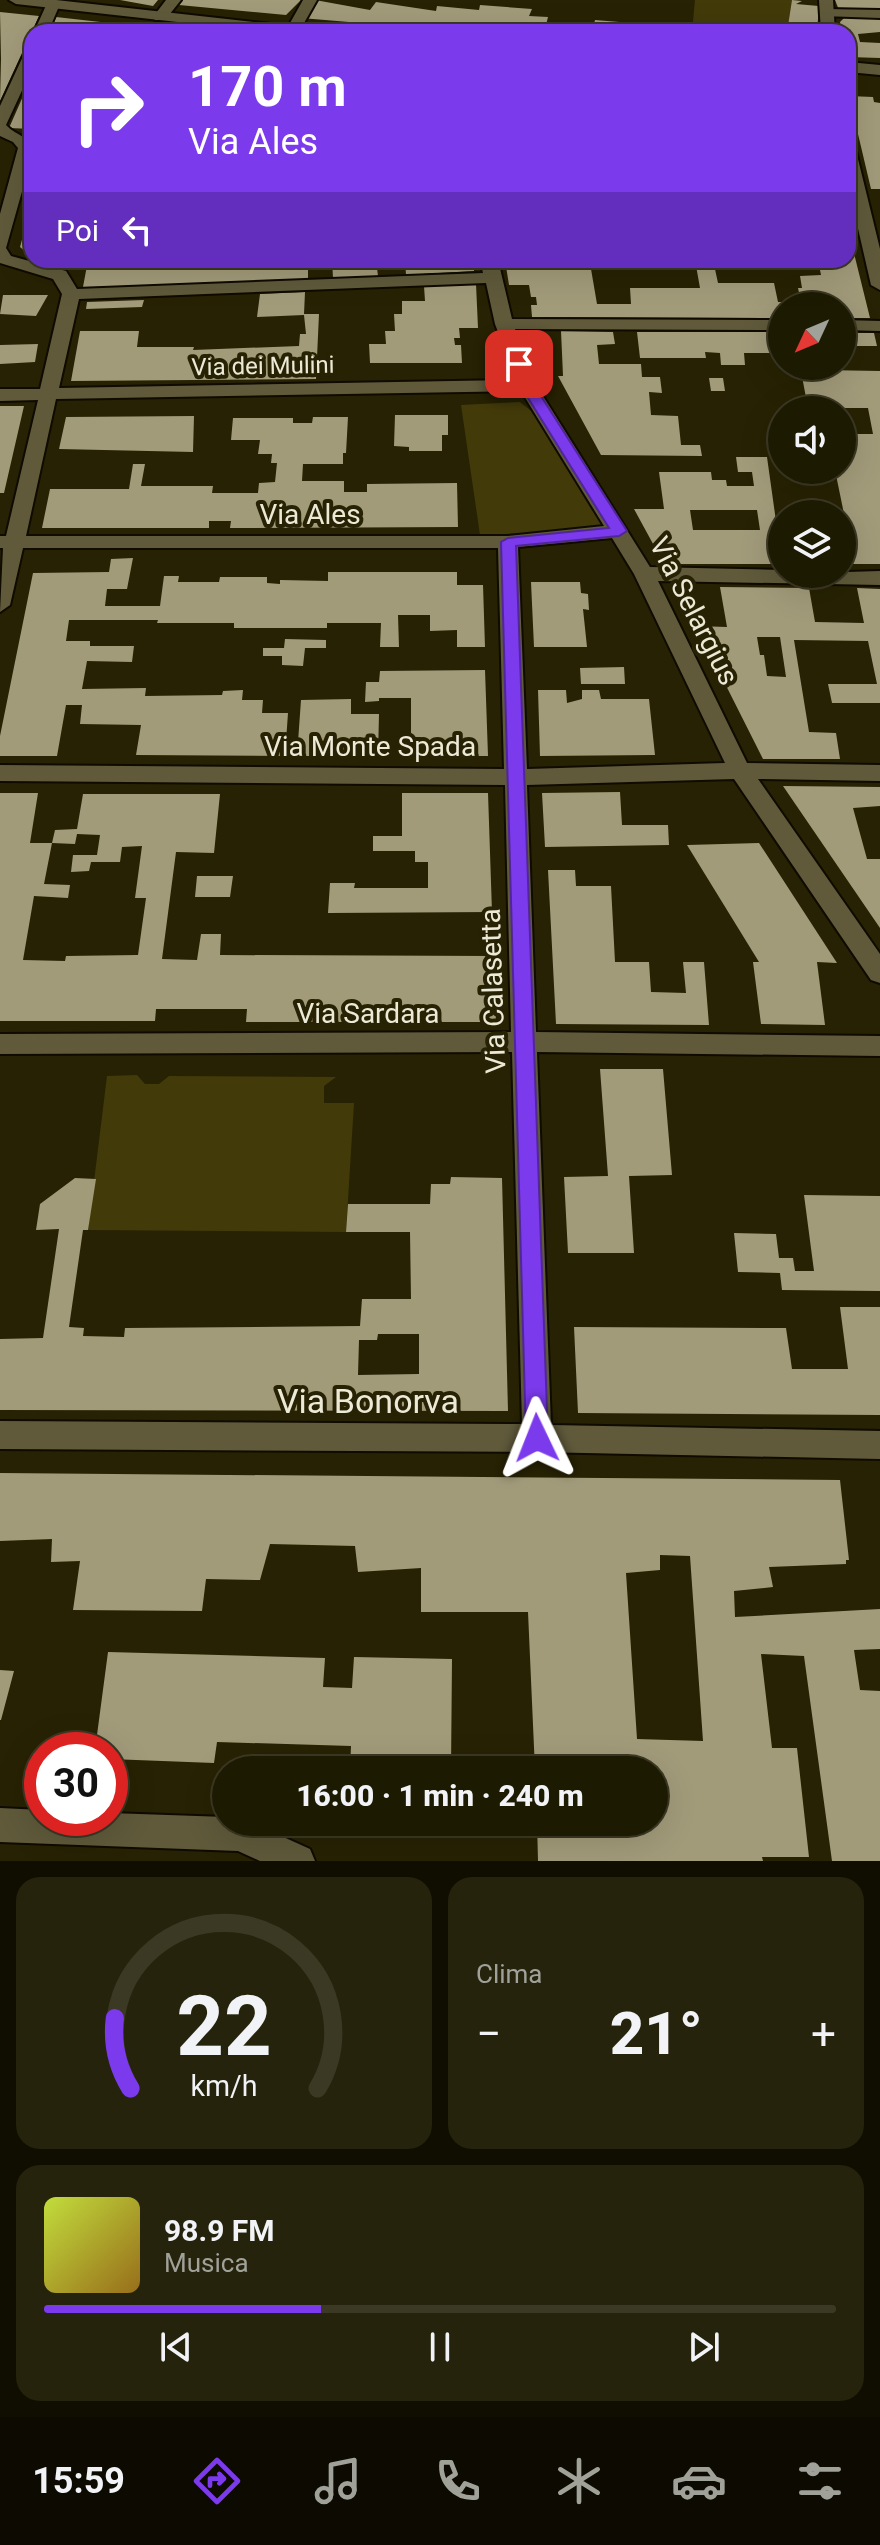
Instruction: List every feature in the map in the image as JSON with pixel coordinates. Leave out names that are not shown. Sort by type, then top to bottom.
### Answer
[{"type":"street","points":[[16,0],[200,24]]},
{"type":"street","points":[[160,17],[174,0]]},
{"type":"street","points":[[301,24],[310,0]]},
{"type":"street","points":[[44,24],[53,4]]},
{"type":"street","points":[[827,6],[880,14]]},
{"type":"street","points":[[856,68],[880,70]]},
{"type":"street","points":[[24,70],[0,125],[1,131],[19,139],[24,145]]},
{"type":"street","points":[[24,156],[0,248],[4,259],[24,265]]},
{"type":"street","points":[[856,189],[880,285]]},
{"type":"street","points":[[857,194],[880,194]]},
{"type":"street","points":[[0,605],[7,542],[71,294],[60,275],[36,268]]},
{"type":"street","points":[[71,294],[490,269]]},
{"type":"street","name":"Via Selargius","points":[[490,269],[504,324],[527,385],[644,574],[740,771],[880,973]]},
{"type":"street","points":[[504,324],[768,325]]},
{"type":"street","points":[[856,325],[880,326]]},
{"type":"street","name":"Via dei Mulini","points":[[0,395],[527,385]]},
{"type":"street","name":"Via Ales","points":[[7,542],[508,542],[619,531]]},
{"type":"street","name":"Via Calasetta","points":[[508,542],[537,1438]]},
{"type":"street","points":[[644,574],[880,578]]},
{"type":"street","name":"Via Monte Spada","points":[[0,773],[517,777],[740,771],[880,773]]},
{"type":"street","name":"Via Sardara","points":[[0,1044],[525,1042],[880,1046]]},
{"type":"street","name":"Via Bonorva","points":[[0,1435],[537,1438],[880,1445]]},
{"type":"street","points":[[0,1825],[239,1834],[298,1861]]},
{"type":"shaded area","points":[[695,0],[792,0],[788,24],[693,24]]},
{"type":"shaded area","points":[[520,402],[535,414],[603,524],[590,530],[480,535],[461,405]]},
{"type":"shaded area","points":[[137,1075],[145,1084],[159,1084],[169,1076],[336,1077],[324,1086],[324,1103],[354,1103],[346,1232],[88,1230],[107,1076]]},
{"type":"building","points":[[120,0],[158,0],[153,6]]},
{"type":"building","points":[[183,0],[301,0],[286,15],[179,5]]},
{"type":"building","points":[[315,0],[370,10],[376,2],[436,11],[437,6],[479,10],[480,5],[532,9],[529,16],[548,17],[546,24],[373,24],[301,18]]},
{"type":"building","points":[[792,0],[802,1],[796,4],[819,6],[818,24],[788,24]]},
{"type":"building","points":[[835,0],[880,0],[880,12],[839,10]]},
{"type":"building","points":[[0,12],[39,16],[35,24],[24,24],[24,49],[0,101]]},
{"type":"building","points":[[846,16],[880,17],[880,32],[858,34],[860,42],[880,43],[880,58],[856,57],[856,24],[840,22]]},
{"type":"building","points":[[56,17],[118,24],[53,24]]},
{"type":"building","points":[[595,20],[644,24],[594,24]]},
{"type":"building","points":[[24,94],[24,129],[9,128]]},
{"type":"building","points":[[856,96],[873,97],[874,102],[880,103],[880,189],[871,189],[856,126]]},
{"type":"building","points":[[856,261],[870,318],[856,318],[856,292],[799,292],[798,288],[802,288],[800,276],[821,275],[820,268],[856,268]]},
{"type":"building","points":[[87,268],[308,268],[308,279],[83,287]]},
{"type":"building","points":[[332,268],[377,268],[378,276],[333,278]]},
{"type":"building","points":[[406,268],[474,268],[474,271],[406,275]]},
{"type":"building","points":[[506,268],[590,268],[597,304],[631,304],[630,288],[700,288],[696,268],[715,268],[718,283],[774,283],[776,292],[768,292],[768,318],[532,317],[531,305],[537,305],[536,297],[531,297],[529,285],[509,285]]},
{"type":"building","points":[[476,284],[478,328],[459,328],[460,338],[454,338],[455,345],[461,345],[462,363],[370,363],[369,344],[386,344],[385,331],[395,331],[394,314],[402,314],[402,301],[425,301],[424,286]]},
{"type":"building","points":[[305,292],[304,314],[319,314],[316,379],[71,381],[80,331],[139,331],[137,347],[194,347],[193,350],[299,346],[300,334],[306,334],[304,315],[257,317],[260,294]]},
{"type":"building","points":[[3,295],[48,295],[36,316],[0,314]]},
{"type":"building","points":[[144,300],[142,307],[86,309],[87,302]]},
{"type":"building","points":[[561,331],[613,332],[615,344],[597,345],[599,364],[641,364],[642,377],[660,377],[662,393],[649,392],[651,415],[678,416],[681,445],[700,445],[702,456],[601,455],[558,376],[563,376]]},
{"type":"building","points":[[637,332],[768,332],[768,353],[744,353],[745,365],[721,365],[720,353],[705,352],[706,358],[640,358]]},
{"type":"building","points":[[856,333],[874,333],[877,346],[856,346]]},
{"type":"building","points":[[38,344],[35,362],[0,364],[0,345]]},
{"type":"building","points":[[856,371],[880,371],[880,564],[856,564],[856,500],[841,500],[838,484],[856,484],[856,434],[873,434],[868,408],[856,408],[856,396],[806,396],[803,380],[856,380]]},
{"type":"building","points":[[709,378],[723,378],[725,391],[711,391]]},
{"type":"building","points":[[0,406],[24,406],[4,493],[0,493]]},
{"type":"building","points":[[395,415],[448,415],[448,435],[442,435],[442,451],[409,451],[409,447],[394,446]]},
{"type":"building","points":[[194,416],[193,452],[59,449],[66,417]]},
{"type":"building","points":[[313,417],[348,417],[346,453],[343,453],[343,464],[303,464],[302,481],[344,481],[344,492],[367,492],[367,484],[457,483],[458,527],[230,528],[231,521],[209,521],[209,528],[42,528],[50,489],[129,489],[133,464],[145,464],[141,486],[213,486],[212,493],[258,493],[259,483],[275,482],[277,463],[271,463],[272,454],[258,454],[260,440],[231,440],[233,418],[293,418],[293,423],[312,423]]},
{"type":"building","points":[[736,457],[767,457],[768,484],[771,484],[773,500],[768,500],[768,564],[664,564],[634,509],[664,509],[659,472],[711,472],[712,480],[726,480],[727,486],[754,486],[752,472],[738,472]],"holes":[[[690,510],[757,510],[760,530],[693,530]]]},
{"type":"building","points":[[133,558],[127,589],[107,589],[105,606],[160,606],[164,576],[179,576],[178,582],[219,582],[220,577],[267,577],[267,583],[280,584],[280,580],[328,581],[328,572],[457,572],[457,585],[483,585],[485,647],[457,647],[457,630],[430,631],[430,615],[398,615],[399,647],[380,647],[381,623],[327,623],[327,628],[234,628],[234,623],[69,620],[66,641],[90,641],[90,646],[134,646],[132,662],[87,661],[82,689],[146,688],[145,696],[222,695],[223,691],[243,690],[242,700],[263,700],[262,713],[288,713],[285,756],[136,755],[141,725],[80,724],[82,705],[66,705],[57,756],[0,756],[0,736],[33,573],[109,572],[111,559]]},
{"type":"building","points":[[531,582],[580,582],[581,593],[588,594],[589,610],[583,609],[587,647],[534,647]]},
{"type":"building","points":[[720,587],[809,588],[815,622],[864,623],[857,588],[880,589],[880,703],[832,703],[828,684],[877,684],[868,641],[794,640],[809,732],[836,733],[840,759],[763,759],[696,626],[727,627]],"holes":[[[757,637],[780,637],[786,677],[767,676]]]},
{"type":"building","points":[[285,639],[326,640],[326,648],[305,648],[303,666],[282,665],[282,656],[263,656],[263,648],[284,648]]},
{"type":"building","points":[[624,667],[625,684],[581,684],[580,668]]},
{"type":"building","points":[[485,670],[488,756],[411,756],[411,698],[379,698],[379,701],[365,702],[366,682],[379,682],[380,671]]},
{"type":"building","points":[[538,690],[566,690],[567,703],[582,699],[582,690],[599,690],[601,699],[649,699],[655,755],[540,756]]},
{"type":"building","points":[[351,699],[351,714],[379,714],[378,756],[297,756],[301,700]]},
{"type":"building","points":[[783,786],[880,787],[880,806],[853,808],[867,859],[880,859],[880,928]]},
{"type":"building","points":[[620,792],[622,825],[668,825],[669,845],[545,847],[542,793]]},
{"type":"building","points":[[0,793],[38,793],[30,843],[52,843],[55,830],[77,829],[83,794],[220,794],[214,853],[176,852],[162,959],[197,960],[201,934],[221,934],[220,955],[493,956],[496,1022],[246,1022],[247,1009],[156,1009],[155,1021],[0,1021]],"holes":[[[77,834],[100,835],[97,855],[73,855],[71,872],[89,871],[91,862],[120,862],[122,847],[142,846],[135,898],[146,898],[138,955],[66,956],[65,961],[23,960],[34,896],[68,898],[70,885],[44,884],[52,843],[75,844]]]},
{"type":"building","points":[[402,793],[488,793],[492,912],[328,913],[330,883],[355,883],[354,888],[428,888],[428,862],[415,862],[415,851],[373,851],[373,836],[402,836]]},
{"type":"building","points":[[759,843],[837,963],[817,962],[825,1025],[761,1024],[753,962],[759,962],[687,845]]},
{"type":"building","points":[[548,870],[575,870],[576,886],[611,886],[615,962],[649,962],[651,992],[686,993],[683,962],[704,962],[709,1025],[556,1024]]},
{"type":"building","points":[[197,876],[233,876],[230,897],[195,897]]},
{"type":"building","points":[[600,1069],[663,1069],[672,1175],[629,1176],[634,1253],[568,1253],[564,1177],[608,1176]]},
{"type":"building","points":[[451,1177],[502,1178],[508,1411],[0,1410],[0,1339],[43,1338],[59,1229],[36,1230],[40,1204],[75,1178],[96,1179],[88,1230],[83,1230],[69,1327],[84,1328],[83,1336],[124,1337],[125,1328],[360,1326],[362,1299],[411,1299],[410,1232],[346,1232],[348,1204],[430,1204],[431,1184],[450,1184]],"holes":[[[378,1334],[419,1334],[419,1374],[358,1375],[359,1340],[377,1340]]]},
{"type":"building","points":[[804,1195],[880,1196],[880,1291],[782,1290],[780,1273],[738,1272],[734,1233],[776,1234],[779,1258],[793,1258],[795,1271],[814,1271]]},
{"type":"building","points":[[840,1307],[880,1307],[880,1415],[578,1413],[574,1327],[786,1328],[792,1369],[848,1369]]},
{"type":"building","points":[[0,1473],[840,1480],[849,1560],[846,1564],[769,1567],[773,1587],[734,1591],[735,1617],[880,1609],[880,1649],[854,1650],[860,1690],[880,1691],[880,1861],[832,1861],[804,1656],[761,1654],[772,1748],[797,1748],[809,1857],[762,1857],[763,1861],[538,1861],[537,1836],[668,1836],[668,1756],[534,1756],[528,1612],[421,1612],[421,1568],[358,1572],[355,1546],[270,1544],[260,1580],[206,1579],[202,1611],[73,1610],[80,1561],[51,1562],[52,1539],[0,1541]],"holes":[[[660,1555],[690,1556],[703,1741],[637,1739],[626,1573],[660,1570]]]},
{"type":"building","points":[[108,1652],[325,1658],[323,1687],[352,1688],[354,1657],[452,1659],[451,1756],[351,1756],[351,1746],[217,1742],[212,1763],[128,1760],[128,1732],[97,1732]]},
{"type":"building","points":[[0,1670],[14,1671],[1,1720],[0,1720]]},
{"type":"route","points":[[519,364],[527,385],[619,531],[508,542],[537,1438]]}]
